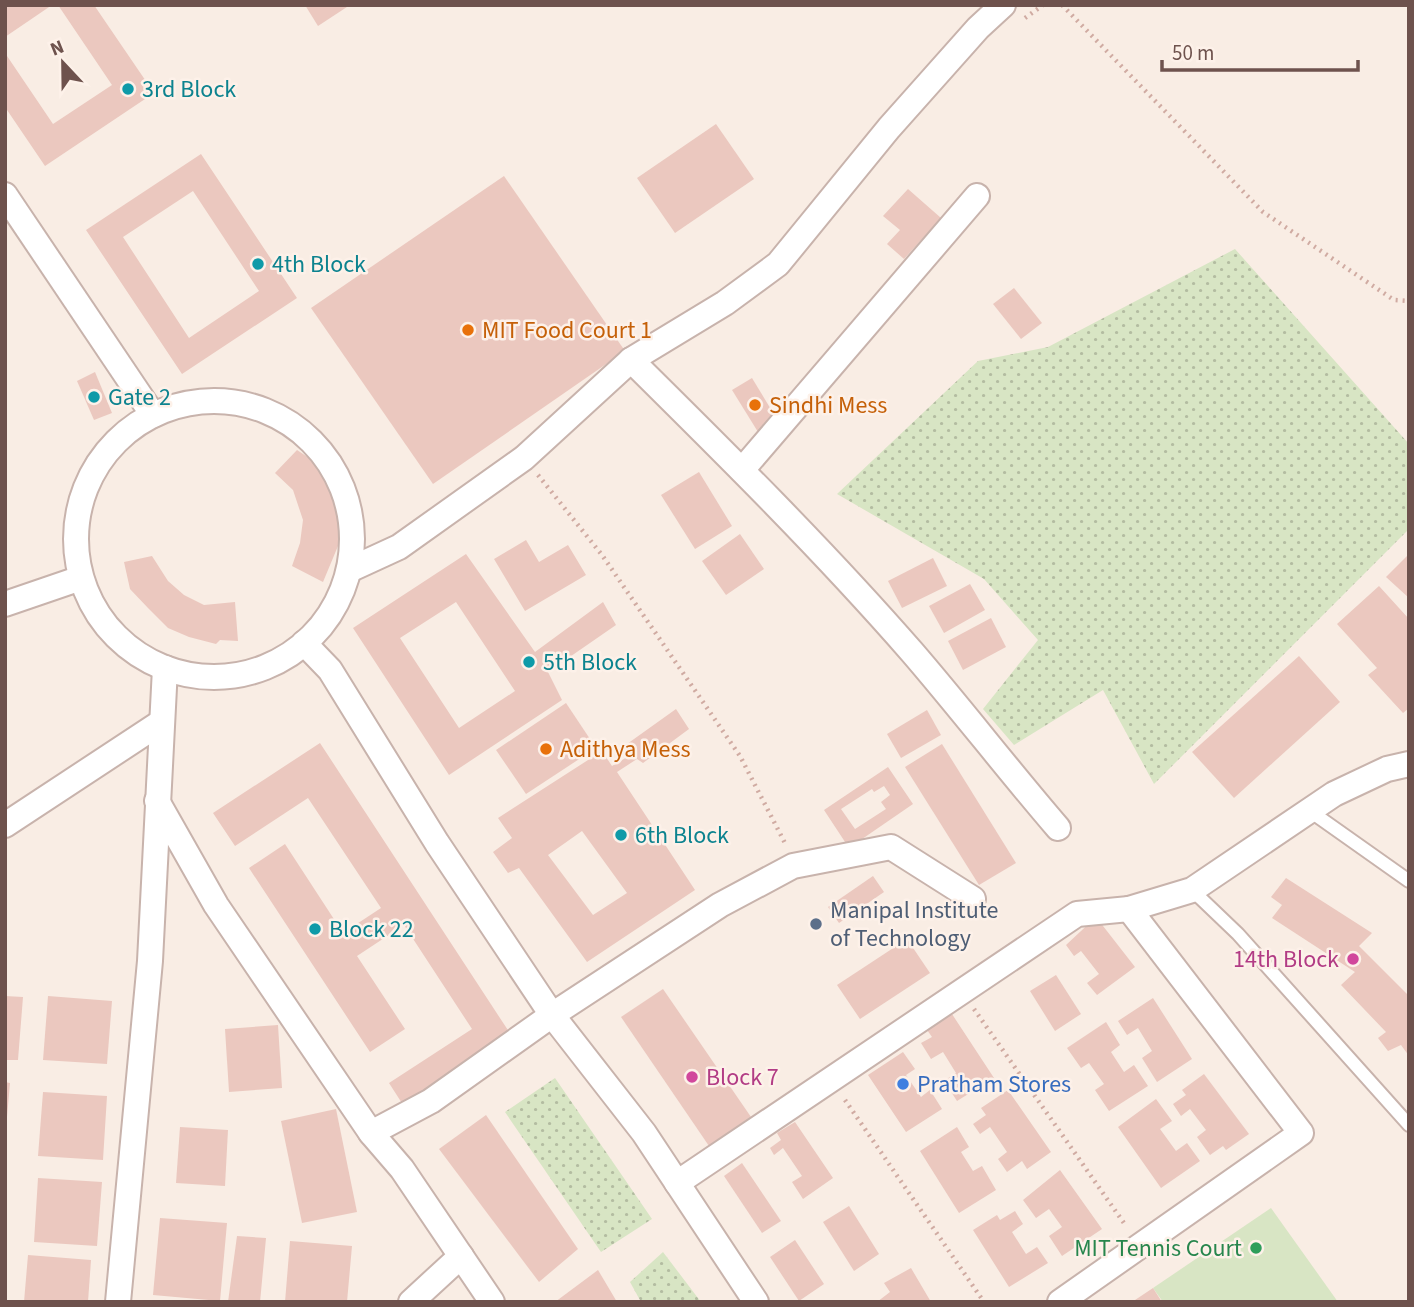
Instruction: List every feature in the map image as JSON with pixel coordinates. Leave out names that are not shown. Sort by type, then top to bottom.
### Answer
[{"type":"street","points":[[348,570],[399,547],[524,458],[631,360],[725,303],[778,264],[888,128],[978,27],[1003,5]]},
{"type":"street","points":[[5,195],[153,415]]},
{"type":"street","points":[[742,470],[977,196]]},
{"type":"street","points":[[631,360],[742,470],[913,654],[1058,828]]},
{"type":"street","points":[[234,402],[272,413],[299,429],[326,458],[345,492],[352,531],[348,570],[330,613],[304,643],[271,664],[233,675],[201,676],[165,668],[135,652],[111,632],[93,606],[81,578],[76,530],[87,485],[113,445],[130,429],[153,415],[187,403],[234,402]]},
{"type":"street","points":[[5,604],[81,578]]},
{"type":"street","points":[[304,643],[330,670],[437,843],[552,1015],[644,1133],[756,1302]]},
{"type":"street","points":[[118,1302],[150,961],[160,723],[165,668]]},
{"type":"street","points":[[5,825],[160,723]]},
{"type":"street","points":[[677,1183],[1077,914],[1129,909],[1192,890],[1334,794],[1387,769],[1409,764]]},
{"type":"street","points":[[157,801],[216,905],[371,1133],[402,1169],[492,1302]]},
{"type":"street","points":[[371,1133],[431,1101],[552,1015],[720,905],[793,866],[891,847],[973,899]]},
{"type":"street","points":[[1060,1302],[1301,1133],[1129,909]]},
{"type":"street","points":[[411,1302],[461,1256]]},
{"type":"lane","points":[[1310,811],[1409,881]]},
{"type":"lane","points":[[1192,890],[1238,934],[1409,1125]]},
{"type":"path","points":[[1062,5],[1263,212],[1394,300],[1409,301]]},
{"type":"path","points":[[524,458],[602,555],[740,756],[784,837],[793,866]]},
{"type":"path","points":[[962,991],[1139,1246]]},
{"type":"path","points":[[831,1080],[984,1302]]},
{"type":"green space","points":[[1235,249],[1409,444],[1409,529],[1154,784],[1103,690],[1014,745],[983,709],[1038,640],[984,579],[837,494],[978,361],[1048,347]]},
{"type":"green space","points":[[555,1078],[652,1219],[601,1252],[505,1112]]},
{"type":"green space","name":"MIT Tennis Court","points":[[1271,1208],[1338,1302],[1163,1302],[1153,1288]]},
{"type":"green space","points":[[663,1252],[701,1302],[641,1302],[630,1282]]},
{"type":"building","points":[[5,5],[52,5],[5,37]]},
{"type":"building","name":"3rd Block","points":[[58,5],[94,5],[154,93],[45,166],[5,107],[5,53],[53,124],[112,85]]},
{"type":"building","points":[[305,5],[350,5],[318,26]]},
{"type":"building","points":[[716,124],[754,179],[675,233],[637,178]]},
{"type":"building","name":"4th Block","points":[[201,154],[297,298],[182,374],[86,230]],"holes":[[[193,191],[259,291],[189,338],[123,237]]]},
{"type":"building","name":"MIT Food Court 1","points":[[504,176],[625,351],[433,484],[311,308]]},
{"type":"building","points":[[908,189],[941,218],[904,259],[887,244],[900,230],[883,216]]},
{"type":"building","points":[[1014,288],[1042,323],[1021,339],[993,304]]},
{"type":"building","name":"Gate 2","points":[[95,372],[112,413],[94,420],[77,381]]},
{"type":"building","name":"Sindhi Mess","points":[[752,378],[778,421],[758,432],[732,390]]},
{"type":"building","points":[[297,450],[309,458],[331,487],[339,511],[338,546],[323,582],[292,566],[300,543],[303,520],[293,490],[275,473]]},
{"type":"building","points":[[699,472],[732,526],[695,549],[661,495]]},
{"type":"building","points":[[740,534],[764,569],[726,595],[702,561]]},
{"type":"building","points":[[526,540],[539,562],[568,545],[586,575],[525,611],[494,559]]},
{"type":"building","name":"5th Block","points":[[466,554],[535,652],[603,602],[616,625],[548,672],[562,700],[449,775],[353,628]],"holes":[[[456,602],[515,691],[459,728],[400,638]]]},
{"type":"building","points":[[1409,554],[1409,598],[1386,577]]},
{"type":"building","points":[[152,556],[168,581],[184,595],[204,605],[235,602],[238,641],[220,640],[216,644],[168,628],[130,589],[124,562]]},
{"type":"building","points":[[933,558],[947,586],[902,608],[888,581]]},
{"type":"building","points":[[970,584],[985,610],[944,633],[929,606]]},
{"type":"building","points":[[1379,586],[1409,619],[1409,708],[1403,713],[1368,675],[1377,668],[1337,624]]},
{"type":"building","points":[[991,618],[1006,647],[963,670],[948,641]]},
{"type":"building","points":[[1299,656],[1340,702],[1234,798],[1192,752]]},
{"type":"building","name":"Adithya Mess","points":[[566,703],[596,748],[526,794],[496,750]]},
{"type":"building","name":"6th Block","points":[[676,709],[689,729],[643,763],[637,759],[617,772],[695,890],[587,962],[519,868],[508,873],[493,852],[512,838],[498,818],[602,751],[612,766],[634,753],[627,744]],"holes":[[[582,831],[627,893],[593,915],[548,855]]]},
{"type":"building","points":[[927,710],[941,735],[901,758],[887,734]]},
{"type":"building","name":"Block 22","points":[[320,743],[515,1041],[407,1111],[389,1083],[472,1029],[404,925],[357,956],[405,1029],[370,1052],[249,868],[285,844],[343,933],[381,908],[308,798],[235,846],[213,813]]},
{"type":"building","points":[[942,744],[1016,863],[979,885],[905,767]]},
{"type":"building","points":[[888,767],[913,804],[849,848],[824,810]],"holes":[[[884,786],[890,795],[881,802],[886,809],[855,829],[841,809],[872,789],[874,792]]]},
{"type":"building","points":[[873,876],[884,892],[839,923],[828,907]]},
{"type":"building","name":"14th Block","points":[[1286,878],[1372,933],[1359,946],[1409,996],[1409,1056],[1401,1045],[1388,1051],[1378,1038],[1386,1032],[1341,985],[1355,972],[1272,918],[1282,905],[1271,897]]},
{"type":"building","points":[[1096,917],[1135,967],[1097,995],[1087,983],[1099,974],[1081,951],[1074,956],[1066,945]]},
{"type":"building","points":[[907,939],[930,973],[860,1019],[837,985]]},
{"type":"building","points":[[1056,975],[1081,1014],[1055,1031],[1030,991]]},
{"type":"building","points":[[663,989],[751,1117],[709,1146],[621,1017]]},
{"type":"building","points":[[5,996],[23,997],[18,1060],[5,1060]]},
{"type":"building","points":[[48,996],[112,1001],[107,1064],[43,1060]]},
{"type":"building","points":[[1153,998],[1192,1059],[1157,1082],[1142,1058],[1152,1051],[1138,1028],[1127,1035],[1118,1021]]},
{"type":"building","points":[[950,1011],[994,1078],[957,1101],[944,1081],[956,1073],[943,1052],[931,1059],[921,1043],[932,1037],[925,1027]]},
{"type":"building","points":[[1106,1022],[1120,1045],[1111,1052],[1124,1072],[1134,1065],[1148,1086],[1109,1111],[1095,1090],[1104,1084],[1089,1063],[1081,1068],[1067,1048]]},
{"type":"building","points":[[278,1025],[282,1088],[229,1092],[225,1029]]},
{"type":"building","points":[[903,1052],[915,1069],[906,1075],[921,1097],[930,1090],[942,1109],[906,1132],[868,1075]]},
{"type":"building","points":[[1204,1074],[1249,1134],[1226,1150],[1223,1146],[1210,1155],[1197,1137],[1206,1130],[1190,1109],[1181,1116],[1173,1104],[1186,1095],[1182,1090]]},
{"type":"building","points":[[5,1082],[10,1083],[7,1117],[5,1117]]},
{"type":"building","points":[[1008,1090],[1051,1152],[1027,1169],[1022,1161],[1007,1172],[998,1159],[1007,1152],[990,1127],[980,1134],[973,1124],[986,1115],[981,1108]]},
{"type":"building","points":[[43,1092],[107,1096],[103,1160],[38,1156]]},
{"type":"building","points":[[1156,1099],[1172,1121],[1160,1129],[1176,1151],[1187,1143],[1200,1161],[1161,1188],[1118,1127]]},
{"type":"building","points":[[336,1109],[357,1212],[302,1223],[281,1121]]},
{"type":"building","points":[[486,1115],[578,1249],[539,1282],[439,1149]]},
{"type":"building","points":[[795,1122],[833,1178],[803,1199],[792,1182],[802,1176],[783,1148],[774,1155],[770,1148],[781,1140],[777,1133]]},
{"type":"building","points":[[180,1127],[228,1130],[225,1186],[176,1183]]},
{"type":"building","points":[[957,1127],[969,1147],[961,1152],[973,1171],[982,1166],[996,1190],[959,1213],[920,1151]]},
{"type":"building","points":[[742,1163],[781,1221],[762,1233],[724,1176]]},
{"type":"building","points":[[1060,1170],[1102,1229],[1062,1256],[1049,1236],[1062,1227],[1049,1209],[1036,1218],[1023,1200]]},
{"type":"building","points":[[38,1178],[102,1182],[97,1246],[34,1242]]},
{"type":"building","points":[[849,1206],[879,1254],[854,1271],[823,1222]]},
{"type":"building","points":[[1015,1211],[1023,1224],[1012,1232],[1026,1254],[1037,1247],[1048,1263],[1009,1287],[973,1230],[997,1215],[1000,1220]]},
{"type":"building","points":[[160,1218],[227,1223],[220,1301],[153,1295]]},
{"type":"building","points":[[237,1236],[266,1238],[260,1302],[228,1302]]},
{"type":"building","points":[[795,1240],[824,1284],[799,1301],[770,1257]]},
{"type":"building","points":[[290,1241],[352,1246],[347,1302],[285,1302]]},
{"type":"building","points":[[28,1255],[91,1260],[88,1302],[24,1302]]},
{"type":"building","points":[[911,1268],[931,1302],[877,1302],[890,1292],[884,1283]]},
{"type":"building","points":[[598,1270],[617,1302],[555,1302]]},
{"type":"building","points":[[1153,1288],[1162,1302],[1132,1302]]},
{"type":"place","name":"3rd Block","points":[[128,89]]},
{"type":"place","name":"4th Block","points":[[258,264]]},
{"type":"place","name":"MIT Food Court 1","points":[[468,330]]},
{"type":"place","name":"Gate 2","points":[[94,397]]},
{"type":"place","name":"Sindhi Mess","points":[[755,405]]},
{"type":"place","name":"5th Block","points":[[529,662]]},
{"type":"place","name":"Adithya Mess","points":[[546,749]]},
{"type":"place","name":"6th Block","points":[[621,835]]},
{"type":"place","name":"Manipal Institute of Technology","points":[[816,924]]},
{"type":"place","name":"Block 22","points":[[315,929]]},
{"type":"place","name":"14th Block","points":[[1353,959]]},
{"type":"place","name":"Block 7","points":[[692,1077]]},
{"type":"place","name":"Pratham Stores","points":[[903,1084]]},
{"type":"place","name":"MIT Tennis Court","points":[[1256,1248]]}]
